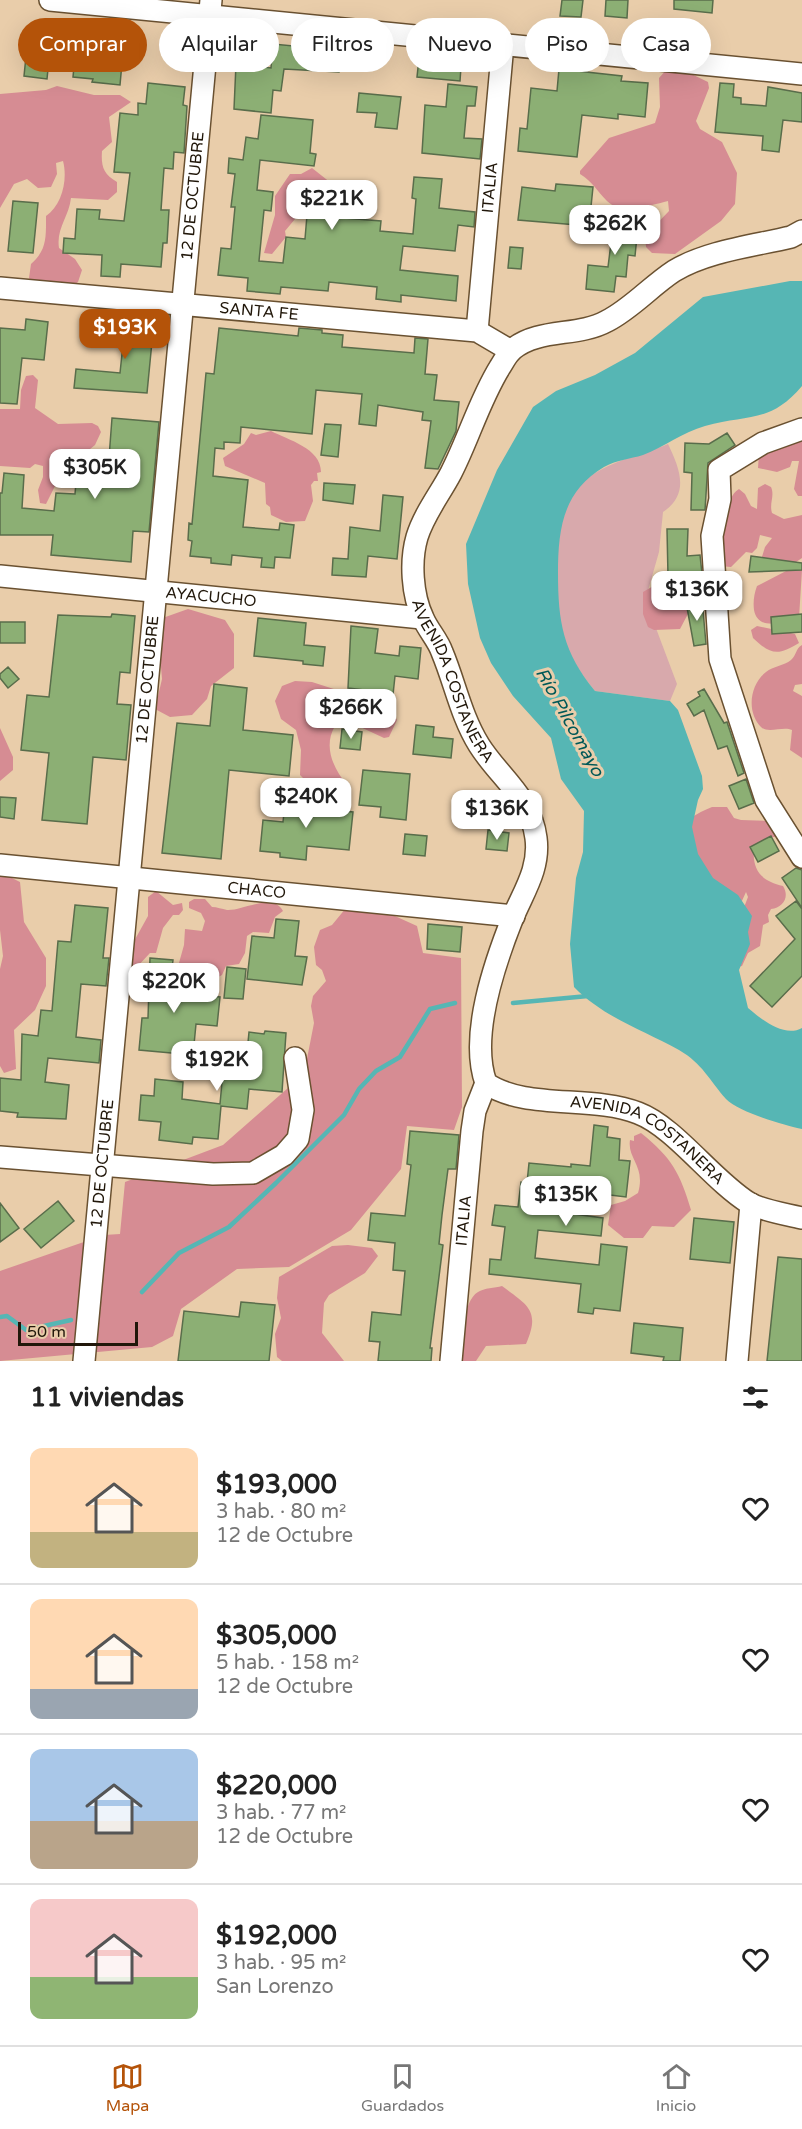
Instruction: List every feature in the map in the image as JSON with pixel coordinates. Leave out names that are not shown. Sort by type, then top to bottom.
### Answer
[{"type":"street","points":[[50,0],[210,7],[406,32]]},
{"type":"street","name":"12 DE OCTUBRE","points":[[84,1361],[210,7]]},
{"type":"street","points":[[513,45],[802,74]]},
{"type":"street","name":"ITALIA","points":[[477,331],[500,72]]},
{"type":"street","points":[[511,351],[530,339],[575,333],[608,321],[677,270],[703,259],[791,237],[802,231]]},
{"type":"street","name":"SANTA FE","points":[[0,288],[477,331],[511,351]]},
{"type":"street","name":"AVENIDA COSTANERA","points":[[511,351],[483,393],[452,471],[417,537],[413,566],[415,592],[422,618],[442,650],[460,702],[479,746],[520,795],[533,819],[537,841],[529,886],[514,916],[486,999],[480,1054],[486,1083],[510,1096],[601,1104],[640,1114],[657,1123],[723,1184],[751,1204],[802,1218]]},
{"type":"street","points":[[802,429],[763,443],[719,470],[720,499],[712,536],[720,659],[766,800],[802,856]]},
{"type":"street","name":"AYACUCHO","points":[[0,576],[422,618]]},
{"type":"street","name":"CHACO","points":[[0,865],[514,916]]},
{"type":"street","points":[[0,1157],[224,1174],[245,1174],[266,1167],[289,1150],[298,1139],[303,1110],[295,1058]]},
{"type":"street","name":"ITALIA","points":[[451,1361],[472,1131],[475,1111],[486,1083]]},
{"type":"street","points":[[737,1361],[751,1204]]},
{"type":"shaded area","points":[[664,72],[687,72],[708,82],[709,88],[696,121],[700,129],[722,142],[737,173],[735,204],[721,221],[675,254],[652,253],[646,247],[645,236],[669,211],[668,201],[637,208],[613,205],[580,174],[580,171],[609,138],[655,123],[660,107],[659,78]]},
{"type":"shaded area","points":[[57,86],[94,95],[120,95],[131,102],[109,117],[112,142],[102,151],[104,169],[117,182],[117,192],[108,200],[71,198],[59,234],[59,248],[75,259],[82,270],[78,282],[66,291],[37,289],[29,278],[31,264],[43,248],[46,216],[60,199],[65,176],[63,161],[56,163],[57,174],[51,187],[38,188],[27,179],[14,184],[0,208],[0,94],[46,90]]},
{"type":"shaded area","points":[[312,168],[331,183],[329,192],[305,207],[285,231],[286,237],[272,254],[264,253],[275,215],[275,196],[290,174],[301,174]]},
{"type":"shaded area","points":[[33,375],[38,380],[35,408],[58,424],[92,423],[98,426],[101,432],[95,445],[74,462],[68,481],[55,486],[46,504],[40,503],[38,490],[43,477],[43,466],[35,464],[30,468],[0,466],[0,409],[20,409],[21,390],[26,376]]},
{"type":"shaded area","points":[[271,431],[310,451],[320,464],[321,472],[317,473],[318,481],[314,481],[311,485],[313,501],[305,521],[286,522],[271,515],[270,507],[266,504],[265,483],[225,466],[223,458],[244,444],[251,433],[256,435]]},
{"type":"shaded area","points":[[802,433],[802,496],[798,496],[794,489],[799,461],[792,461],[790,467],[777,472],[758,468],[759,453]]},
{"type":"shaded area","points":[[668,444],[679,472],[680,489],[677,497],[663,512],[659,552],[647,594],[648,607],[677,684],[670,701],[595,691],[572,657],[559,618],[557,554],[565,512],[573,494],[593,474],[613,464]]},
{"type":"shaded area","points":[[765,484],[772,490],[772,513],[784,519],[802,515],[802,558],[793,564],[761,560],[765,547],[772,538],[760,535],[757,548],[752,553],[746,552],[731,567],[719,566],[711,526],[725,524],[730,500],[739,489],[745,494],[751,506],[757,509],[758,488]]},
{"type":"shaded area","points":[[788,570],[802,570],[799,618],[773,624],[761,621],[754,610],[757,586]]},
{"type":"shaded area","points":[[655,585],[669,586],[688,597],[690,610],[680,629],[654,630],[648,627],[643,614],[643,592]]},
{"type":"shaded area","points":[[188,609],[225,620],[234,634],[234,668],[211,686],[207,699],[192,715],[170,717],[155,709],[162,679],[157,620]]},
{"type":"shaded area","points":[[757,626],[795,634],[799,643],[780,652],[765,648],[753,638],[751,630]]},
{"type":"shaded area","points":[[802,645],[802,684],[795,685],[793,691],[802,696],[802,758],[790,750],[792,730],[764,729],[756,721],[752,698],[756,684],[761,677],[769,670],[791,660]]},
{"type":"shaded area","points":[[295,681],[312,682],[371,701],[377,707],[391,711],[397,720],[389,737],[384,738],[356,725],[335,726],[330,741],[331,757],[347,785],[340,798],[317,792],[300,775],[301,750],[296,730],[281,719],[275,701],[282,686]]},
{"type":"shaded area","points":[[0,728],[13,757],[13,770],[0,781]]},
{"type":"shaded area","points":[[712,807],[727,807],[734,818],[741,820],[770,821],[779,837],[769,837],[754,849],[754,857],[757,869],[764,878],[783,886],[785,898],[779,907],[771,909],[768,915],[769,922],[763,925],[760,946],[748,953],[742,966],[736,967],[743,910],[748,897],[746,892],[741,903],[731,912],[669,828]]},
{"type":"shaded area","points":[[0,876],[8,876],[20,882],[24,922],[46,958],[46,986],[35,1010],[14,1030],[16,1069],[4,1073],[0,1066],[0,969],[3,956],[0,930]]},
{"type":"shaded area","points":[[156,891],[173,905],[182,903],[183,910],[179,915],[173,915],[163,928],[156,953],[150,953],[136,968],[129,968],[133,943],[148,916],[148,897]]},
{"type":"shaded area","points":[[194,899],[205,899],[212,907],[227,910],[272,903],[283,911],[275,917],[269,933],[253,932],[247,936],[245,953],[239,964],[226,966],[222,975],[199,987],[185,984],[177,970],[184,945],[185,929],[202,931],[205,921],[201,913],[189,908],[189,902]]},
{"type":"shaded area","points":[[346,908],[386,912],[417,926],[423,953],[461,958],[462,1107],[454,1130],[407,1126],[401,1169],[351,1230],[289,1267],[237,1269],[181,1309],[173,1336],[152,1347],[0,1361],[0,1271],[104,1235],[120,1234],[125,1182],[223,1145],[304,1074],[314,1023],[311,1006],[313,996],[326,981],[322,970],[316,965],[314,947],[320,930],[332,925]]},
{"type":"shaded area","points":[[641,1133],[668,1159],[679,1176],[691,1210],[674,1227],[652,1226],[643,1238],[624,1238],[608,1225],[611,1205],[625,1201],[638,1193],[640,1176],[631,1152],[630,1140],[634,1141],[634,1136]]},
{"type":"shaded area","points":[[332,1246],[372,1248],[378,1256],[365,1273],[329,1295],[324,1303],[322,1333],[344,1361],[282,1361],[277,1357],[275,1334],[281,1318],[277,1298],[279,1277]]},
{"type":"shaded area","points":[[502,1286],[525,1304],[532,1316],[526,1344],[486,1346],[476,1361],[461,1361],[464,1324],[469,1304],[478,1292]]},
{"type":"water","name":"Río Pilcomayo","points":[[790,281],[802,281],[802,386],[779,407],[768,412],[697,429],[643,455],[604,467],[590,477],[571,499],[566,512],[559,541],[558,573],[559,607],[564,636],[576,663],[595,691],[670,701],[678,710],[702,776],[703,789],[692,827],[698,854],[713,878],[738,895],[752,916],[748,932],[750,944],[739,970],[748,1008],[766,1022],[780,1029],[788,1031],[802,1028],[802,1129],[740,1109],[726,1099],[687,1055],[610,1015],[585,998],[574,987],[570,944],[576,878],[583,852],[584,811],[561,779],[551,738],[513,696],[491,663],[480,638],[468,584],[466,544],[497,470],[533,407],[556,391],[595,375],[635,353],[703,297]]},
{"type":"building","points":[[562,0],[583,0],[581,17],[560,16]]},
{"type":"building","points":[[606,0],[628,0],[627,18],[605,16]]},
{"type":"building","points":[[674,0],[713,0],[712,13],[674,9]]},
{"type":"building","points":[[279,45],[291,46],[291,69],[284,69],[281,91],[273,90],[271,113],[234,109],[236,72],[279,72]]},
{"type":"building","points":[[24,72],[48,72],[47,79],[24,76]]},
{"type":"building","points":[[73,72],[121,72],[120,85],[73,77]]},
{"type":"building","points":[[418,72],[461,72],[460,81],[417,77]]},
{"type":"building","points":[[559,72],[622,76],[621,81],[648,83],[645,117],[618,114],[618,119],[582,115],[577,157],[518,151],[520,128],[527,129],[531,88],[557,91]]},
{"type":"building","points":[[148,83],[185,87],[183,105],[187,106],[184,153],[174,152],[173,169],[164,168],[161,210],[169,210],[167,243],[163,243],[161,267],[121,264],[120,277],[101,276],[102,255],[63,253],[64,238],[75,239],[77,209],[100,210],[99,219],[124,221],[130,173],[114,172],[120,113],[138,115],[138,103],[146,104]]},
{"type":"building","points":[[720,83],[734,84],[733,97],[741,98],[741,104],[766,106],[768,87],[802,93],[802,122],[783,120],[779,152],[762,150],[763,136],[715,132]]},
{"type":"building","points":[[448,84],[477,87],[475,106],[467,106],[464,138],[482,139],[480,159],[422,153],[425,105],[446,107]]},
{"type":"building","points":[[359,93],[401,97],[397,129],[375,127],[377,113],[357,112]]},
{"type":"building","points":[[261,115],[313,120],[310,153],[316,154],[314,166],[260,160],[257,190],[273,192],[271,211],[264,210],[259,261],[283,263],[286,237],[305,239],[307,215],[381,221],[380,231],[413,234],[416,199],[412,198],[414,177],[442,179],[439,208],[475,212],[474,227],[458,225],[455,251],[403,246],[400,270],[458,276],[456,301],[401,295],[401,302],[376,299],[377,287],[329,282],[328,291],[281,287],[280,294],[247,291],[248,278],[218,275],[221,248],[231,249],[235,207],[231,207],[235,174],[228,173],[229,158],[243,160],[246,137],[258,139]]},
{"type":"building","points":[[556,184],[593,187],[589,226],[518,220],[522,187],[555,191]]},
{"type":"building","points":[[13,201],[38,203],[33,253],[8,251]]},
{"type":"building","points":[[620,214],[634,215],[632,226],[638,226],[635,256],[628,255],[626,277],[616,276],[614,292],[586,289],[588,265],[608,267],[614,219],[620,220]]},
{"type":"building","points":[[510,247],[523,248],[521,269],[508,268]]},
{"type":"building","points":[[113,317],[154,321],[147,393],[74,388],[76,369],[120,373],[124,335],[112,334]]},
{"type":"building","points":[[26,319],[48,322],[44,360],[22,358],[17,404],[0,403],[0,328],[25,330]]},
{"type":"building","points":[[219,328],[298,336],[299,328],[322,330],[322,333],[343,335],[342,347],[414,353],[415,338],[428,339],[425,374],[437,375],[434,400],[459,402],[456,431],[438,469],[425,468],[431,421],[422,420],[423,412],[378,405],[376,426],[359,424],[362,394],[316,390],[312,434],[241,427],[240,443],[224,442],[224,449],[215,448],[213,476],[248,480],[243,527],[279,530],[280,523],[294,525],[290,558],[275,557],[274,568],[261,567],[262,558],[232,555],[231,565],[211,563],[211,558],[190,556],[192,541],[188,540],[189,523],[192,524],[206,373],[214,374]]},
{"type":"building","points":[[112,418],[159,422],[149,532],[133,531],[131,562],[51,555],[53,535],[0,535],[0,493],[2,493],[4,473],[24,475],[22,508],[54,511],[56,493],[75,494],[77,471],[92,472],[94,457],[109,458]]},
{"type":"building","points":[[325,424],[341,425],[338,457],[321,455]]},
{"type":"building","points":[[727,433],[735,445],[708,463],[705,510],[691,510],[692,473],[684,472],[685,443],[709,444]]},
{"type":"building","points":[[324,483],[355,485],[353,504],[323,500]]},
{"type":"building","points":[[383,495],[403,497],[397,559],[368,556],[366,577],[332,575],[333,558],[348,559],[350,527],[380,531]]},
{"type":"building","points":[[667,529],[688,529],[687,556],[700,555],[702,574],[668,576]]},
{"type":"building","points":[[751,556],[802,563],[802,570],[749,572]]},
{"type":"building","points":[[702,599],[706,644],[694,646],[686,602]]},
{"type":"building","points":[[112,614],[135,616],[130,673],[120,672],[117,704],[131,705],[126,760],[93,757],[87,824],[42,820],[49,753],[21,750],[27,695],[49,697],[58,615],[111,617]]},
{"type":"building","points":[[802,614],[802,632],[772,634],[771,617]]},
{"type":"building","points":[[258,618],[306,623],[304,645],[325,647],[323,666],[303,664],[303,661],[254,656]]},
{"type":"building","points":[[0,622],[25,622],[25,643],[0,643]]},
{"type":"building","points":[[351,626],[378,629],[375,653],[399,656],[400,646],[421,648],[418,679],[395,676],[392,704],[371,701],[372,691],[348,688]]},
{"type":"building","points":[[8,667],[19,679],[8,688],[0,678],[0,674]]},
{"type":"building","points":[[214,684],[247,688],[243,730],[293,735],[289,776],[229,770],[221,859],[162,853],[177,723],[210,726]]},
{"type":"building","points":[[704,689],[724,723],[727,722],[744,773],[738,776],[727,746],[718,749],[704,710],[694,716],[687,704],[700,696],[698,692]]},
{"type":"building","points":[[416,725],[434,727],[433,737],[453,739],[451,758],[413,754]]},
{"type":"building","points":[[342,729],[362,732],[360,750],[340,748]]},
{"type":"building","points":[[363,770],[410,774],[406,820],[380,817],[381,807],[359,805]]},
{"type":"building","points":[[746,779],[754,803],[739,809],[729,786]]},
{"type":"building","points":[[286,793],[313,795],[311,808],[353,812],[349,850],[307,846],[306,860],[280,857],[280,853],[260,851],[263,820],[283,822]]},
{"type":"building","points":[[0,797],[16,798],[14,819],[0,817]]},
{"type":"building","points":[[488,830],[509,833],[507,851],[486,849]]},
{"type":"building","points":[[405,834],[427,836],[425,856],[403,854]]},
{"type":"building","points":[[771,836],[779,851],[758,862],[750,847]]},
{"type":"building","points":[[796,868],[802,870],[802,908],[782,878]]},
{"type":"building","points":[[796,901],[802,909],[802,976],[772,1007],[750,986],[795,939],[776,916]]},
{"type":"building","points":[[75,905],[108,908],[103,958],[109,958],[106,986],[81,984],[76,1037],[101,1040],[99,1063],[48,1058],[45,1082],[69,1085],[66,1119],[17,1117],[18,1113],[0,1111],[0,1078],[21,1080],[22,1034],[38,1036],[41,1010],[52,1011],[58,941],[71,942]]},
{"type":"building","points":[[276,919],[299,921],[295,956],[307,957],[302,985],[247,979],[252,936],[274,938]]},
{"type":"building","points":[[428,924],[462,927],[460,952],[427,949]]},
{"type":"building","points":[[150,958],[173,960],[169,992],[220,997],[217,1026],[196,1024],[193,1055],[139,1050],[142,1018],[148,1018]]},
{"type":"building","points":[[227,967],[246,969],[243,999],[224,998]]},
{"type":"building","points":[[265,1031],[286,1033],[282,1092],[249,1089],[247,1109],[221,1106],[218,1139],[193,1137],[192,1144],[159,1140],[161,1122],[139,1120],[141,1095],[154,1096],[155,1079],[183,1082],[182,1099],[220,1104],[224,1061],[246,1063],[249,1032],[264,1034]]},
{"type":"building","points":[[594,1125],[608,1127],[607,1137],[620,1139],[619,1160],[630,1161],[626,1197],[602,1194],[603,1187],[555,1182],[552,1211],[603,1218],[601,1236],[538,1230],[535,1258],[599,1265],[601,1244],[627,1247],[620,1311],[594,1308],[593,1314],[578,1312],[581,1284],[489,1274],[490,1259],[501,1260],[505,1227],[492,1225],[495,1205],[518,1207],[521,1182],[527,1183],[529,1163],[571,1167],[571,1164],[590,1166]]},
{"type":"building","points":[[410,1131],[459,1135],[456,1169],[448,1169],[442,1215],[439,1244],[443,1245],[430,1348],[432,1348],[431,1361],[378,1361],[380,1342],[369,1341],[372,1312],[401,1315],[405,1271],[393,1270],[395,1243],[368,1240],[371,1213],[405,1216],[411,1165],[407,1164]]},
{"type":"building","points":[[58,1201],[74,1221],[41,1248],[24,1229]]},
{"type":"building","points":[[0,1203],[19,1228],[0,1242]]},
{"type":"building","points":[[694,1218],[734,1222],[730,1263],[690,1259]]},
{"type":"building","points":[[778,1257],[802,1259],[802,1361],[767,1361]]},
{"type":"building","points":[[241,1302],[275,1305],[269,1361],[178,1361],[184,1311],[239,1317]]},
{"type":"building","points":[[634,1323],[683,1328],[680,1361],[663,1361],[664,1357],[631,1353]]},
{"type":"waterway","points":[[513,1003],[588,996]]},
{"type":"waterway","points":[[142,1292],[179,1253],[229,1227],[276,1183],[344,1115],[359,1089],[376,1071],[400,1057],[430,1009],[455,1003]]},
{"type":"waterway","points":[[0,1317],[7,1316],[26,1330],[71,1320]]}]
